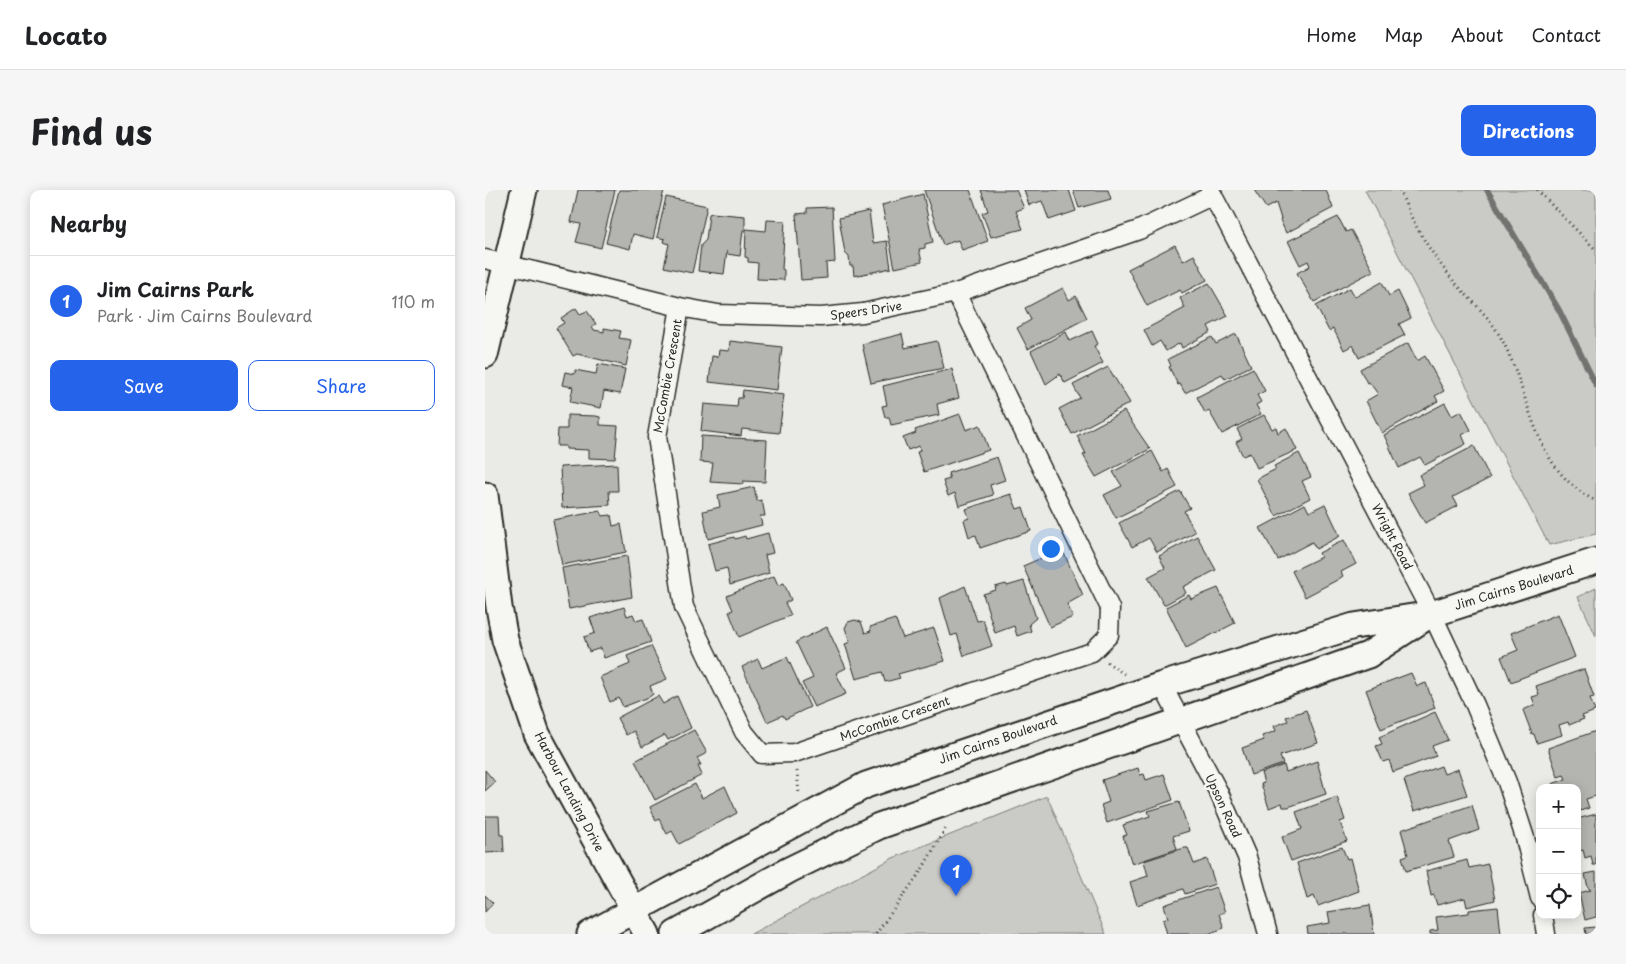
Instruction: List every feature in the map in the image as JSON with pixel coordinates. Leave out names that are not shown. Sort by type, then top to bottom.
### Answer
[{"type":"street","points":[[485,355],[495,261],[524,190]]},
{"type":"street","name":"Speers Drive","points":[[495,261],[680,307],[718,314],[821,317],[863,313],[956,293],[1139,230],[1211,193]]},
{"type":"street","name":"Wright Road","points":[[1211,193],[1432,614],[1489,736],[1507,782],[1525,838],[1536,882]]},
{"type":"street","name":"McCombie Crescent","points":[[680,307],[657,437],[684,607],[743,732],[762,754],[794,753],[1092,652],[1109,636],[1110,608],[956,293]]},
{"type":"street","name":"Harbour Landing Drive","points":[[486,508],[505,640],[537,734],[647,934]]},
{"type":"street","name":"Jim Cairns Boulevard","points":[[590,934],[866,785],[1154,687],[1354,626],[1432,614],[1596,562]]},
{"type":"street","name":"Jim Cairns Boulevard","points":[[675,934],[789,870],[879,826],[1180,719],[1368,655],[1432,614]]},
{"type":"street","name":"Upson Road","points":[[1154,687],[1180,719],[1219,794],[1247,858],[1257,888],[1268,934]]},
{"type":"street","points":[[1544,919],[1546,934]]},
{"type":"path","points":[[1400,190],[1427,243],[1451,278],[1495,327],[1509,356],[1544,448],[1555,468],[1569,484],[1596,501]]},
{"type":"path","points":[[1537,190],[1596,250]]},
{"type":"path","points":[[1092,652],[1154,687]]},
{"type":"path","points":[[794,753],[803,820]]},
{"type":"path","points":[[876,934],[921,871],[948,828],[939,805]]},
{"type":"shaded area","points":[[1365,190],[1596,190],[1596,534],[1549,545]]},
{"type":"shaded area","points":[[1596,588],[1596,636],[1578,597]]},
{"type":"shaded area","points":[[1047,796],[1106,934],[751,934],[893,858]]},
{"type":"building","points":[[578,190],[615,190],[601,248],[576,242],[581,224],[571,222]]},
{"type":"building","points":[[619,190],[664,190],[653,239],[633,234],[630,249],[606,243]]},
{"type":"building","points":[[924,190],[970,190],[988,241],[962,250],[958,240],[943,245]]},
{"type":"building","points":[[981,190],[1016,190],[1024,208],[1016,211],[1023,229],[991,237],[982,213],[988,211]]},
{"type":"building","points":[[1024,190],[1069,190],[1076,211],[1049,220],[1042,201],[1029,205]]},
{"type":"building","points":[[1073,190],[1108,190],[1111,199],[1079,208]]},
{"type":"building","points":[[1254,190],[1326,190],[1333,208],[1286,233],[1280,220],[1276,203],[1266,208]]},
{"type":"building","points":[[923,194],[933,242],[925,244],[925,248],[919,249],[922,262],[895,268],[882,205]]},
{"type":"building","points":[[666,197],[707,206],[692,273],[664,267],[669,244],[664,242],[665,239],[657,237]]},
{"type":"building","points":[[832,207],[835,262],[826,263],[827,278],[801,280],[796,214],[807,213],[807,208]]},
{"type":"building","points":[[869,211],[873,243],[887,241],[891,268],[854,276],[853,266],[850,266],[849,257],[845,253],[839,218]]},
{"type":"building","points":[[709,214],[745,216],[745,230],[743,230],[740,256],[727,254],[727,251],[724,274],[698,271],[701,245],[706,240]]},
{"type":"building","points":[[1338,217],[1346,232],[1351,230],[1373,271],[1314,302],[1297,273],[1310,266],[1308,261],[1300,265],[1288,241]]},
{"type":"building","points":[[767,220],[785,221],[782,269],[784,270],[784,280],[757,279],[758,263],[748,262],[748,258],[745,257],[746,229],[766,231]]},
{"type":"building","points":[[1175,245],[1183,261],[1194,255],[1207,280],[1182,293],[1180,290],[1147,306],[1128,269]]},
{"type":"building","points":[[1382,282],[1389,296],[1398,291],[1411,318],[1399,324],[1405,335],[1359,358],[1353,345],[1344,350],[1333,328],[1329,331],[1316,306],[1350,288],[1355,297]]},
{"type":"building","points":[[1209,283],[1228,316],[1208,326],[1211,332],[1182,348],[1180,343],[1166,351],[1160,341],[1152,346],[1144,330],[1185,308],[1180,298]]},
{"type":"building","points":[[1063,288],[1069,300],[1076,296],[1087,318],[1028,349],[1017,328],[1031,320],[1025,308]]},
{"type":"building","points":[[576,308],[580,314],[587,311],[596,324],[592,326],[594,330],[604,332],[604,328],[621,331],[619,338],[631,340],[626,366],[577,354],[573,356],[556,328],[564,323],[561,318]]},
{"type":"building","points":[[1092,331],[1098,344],[1094,346],[1103,363],[1065,383],[1060,374],[1046,384],[1031,351],[1066,332],[1070,341]]},
{"type":"building","points":[[902,334],[905,348],[937,341],[944,368],[871,383],[862,344]]},
{"type":"building","points":[[1236,334],[1251,366],[1225,379],[1222,374],[1185,393],[1180,384],[1178,385],[1169,367],[1171,366],[1168,359],[1212,337],[1216,344]]},
{"type":"building","points":[[730,341],[782,347],[777,390],[709,382],[712,356],[718,357],[719,350],[729,351]]},
{"type":"building","points":[[1408,343],[1417,361],[1425,356],[1444,391],[1435,396],[1438,401],[1382,433],[1366,401],[1378,394],[1369,382],[1367,383],[1360,369]]},
{"type":"building","points":[[598,364],[625,369],[620,394],[604,391],[601,408],[570,402],[573,387],[562,385],[565,372],[575,374],[575,370],[596,374]]},
{"type":"building","points":[[1108,367],[1130,403],[1072,434],[1059,409],[1080,398],[1073,385]]},
{"type":"building","points":[[1253,368],[1265,391],[1257,395],[1261,402],[1256,405],[1261,414],[1222,434],[1209,411],[1205,413],[1197,397]]},
{"type":"building","points":[[952,369],[959,398],[937,404],[939,415],[891,425],[889,417],[885,417],[882,406],[887,405],[883,386]]},
{"type":"building","points":[[743,390],[784,395],[779,433],[742,429],[741,436],[701,431],[704,404],[737,407],[738,398],[742,398]]},
{"type":"building","points":[[1445,403],[1452,416],[1461,411],[1471,430],[1462,435],[1466,444],[1425,465],[1420,457],[1399,468],[1384,435]]},
{"type":"building","points":[[1124,411],[1150,449],[1096,477],[1083,455],[1086,454],[1077,436]]},
{"type":"building","points":[[960,414],[966,430],[980,425],[989,450],[924,472],[917,452],[920,451],[919,446],[908,450],[903,438],[916,433],[915,430]]},
{"type":"building","points":[[567,415],[596,416],[600,417],[600,425],[618,426],[615,459],[589,458],[589,450],[566,449],[566,446],[557,446],[558,429],[567,429]]},
{"type":"building","points":[[1264,415],[1272,429],[1276,427],[1278,433],[1286,428],[1297,450],[1257,468],[1250,453],[1243,456],[1236,442],[1242,439],[1237,429]]},
{"type":"building","points":[[701,436],[767,440],[765,482],[743,481],[743,484],[710,482],[713,463],[700,462]]},
{"type":"building","points":[[1474,446],[1490,478],[1453,497],[1458,506],[1425,523],[1408,493],[1424,485],[1419,475]]},
{"type":"building","points":[[1152,451],[1163,472],[1168,469],[1177,487],[1116,518],[1104,495],[1122,486],[1113,472]]},
{"type":"building","points":[[1299,453],[1311,477],[1302,481],[1310,498],[1276,516],[1257,479],[1276,469],[1274,466]]},
{"type":"building","points":[[997,457],[1005,480],[990,485],[993,495],[959,506],[955,493],[948,496],[943,481],[950,479],[948,473]]},
{"type":"building","points":[[617,464],[618,491],[609,491],[610,505],[562,508],[560,467]]},
{"type":"building","points":[[754,487],[757,501],[761,500],[763,505],[765,516],[760,516],[762,525],[708,539],[703,511],[720,507],[718,495]]},
{"type":"building","points":[[1180,491],[1190,508],[1184,511],[1195,532],[1157,552],[1149,538],[1132,547],[1119,523]]},
{"type":"building","points":[[1011,494],[1017,509],[1023,507],[1031,531],[980,548],[976,535],[969,537],[964,520],[969,518],[966,509]]},
{"type":"building","points":[[1305,504],[1309,512],[1325,504],[1340,536],[1316,549],[1312,542],[1278,560],[1260,528]]},
{"type":"building","points":[[600,511],[602,516],[611,515],[613,526],[621,524],[626,552],[562,565],[553,520]]},
{"type":"building","points":[[768,533],[773,553],[765,555],[769,573],[730,585],[727,568],[715,571],[708,544],[734,537],[735,539],[745,536],[746,539]]},
{"type":"building","points":[[1197,536],[1216,570],[1183,587],[1186,593],[1164,605],[1148,577],[1165,568],[1159,556]]},
{"type":"building","points":[[1344,540],[1356,564],[1341,572],[1343,576],[1337,580],[1305,597],[1292,571],[1321,557],[1319,553]]},
{"type":"building","points":[[1062,549],[1083,595],[1067,604],[1073,617],[1050,627],[1023,566]]},
{"type":"building","points":[[627,556],[632,597],[569,609],[562,568]]},
{"type":"building","points":[[774,576],[778,585],[784,583],[791,600],[785,603],[791,615],[739,637],[729,612],[733,610],[727,596]]},
{"type":"building","points":[[1024,581],[1036,618],[1029,624],[1031,631],[1017,636],[1014,626],[995,633],[983,594],[996,590],[995,587]]},
{"type":"building","points":[[965,586],[977,621],[983,620],[992,646],[964,656],[957,634],[951,636],[940,598]]},
{"type":"building","points":[[1218,588],[1235,623],[1186,648],[1166,607],[1189,595],[1191,599]]},
{"type":"building","points":[[624,607],[627,616],[633,614],[636,621],[643,619],[651,642],[604,658],[601,648],[589,652],[584,637],[595,633],[590,618]]},
{"type":"building","points":[[1558,614],[1575,657],[1511,682],[1501,657],[1518,650],[1511,633]]},
{"type":"building","points":[[895,619],[903,638],[934,628],[945,661],[898,674],[900,678],[885,682],[882,672],[856,679],[845,644],[850,642],[845,628],[848,622],[855,620],[861,622],[865,633],[871,631],[870,627]]},
{"type":"building","points":[[827,627],[846,668],[836,673],[846,694],[814,707],[802,683],[813,678],[796,642]]},
{"type":"building","points":[[651,646],[667,679],[650,686],[653,694],[649,697],[623,707],[619,698],[610,702],[600,677],[630,664],[627,656]]},
{"type":"building","points":[[787,657],[810,707],[785,719],[783,715],[767,722],[742,667],[758,659],[762,668]]},
{"type":"building","points":[[1584,669],[1594,697],[1590,698],[1595,711],[1582,716],[1584,719],[1569,725],[1568,722],[1559,725],[1562,735],[1537,743],[1523,710],[1535,705],[1532,697],[1539,695],[1536,686]]},
{"type":"building","points":[[1411,673],[1417,686],[1426,683],[1435,708],[1381,729],[1366,690]]},
{"type":"building","points":[[658,696],[663,704],[677,696],[691,728],[668,740],[665,735],[642,747],[634,731],[626,735],[617,718]]},
{"type":"building","points":[[1306,710],[1318,743],[1280,756],[1283,764],[1251,775],[1242,748],[1264,740],[1262,736],[1276,731],[1274,726],[1288,721],[1286,717]]},
{"type":"building","points":[[1435,712],[1448,740],[1432,746],[1436,756],[1393,772],[1389,760],[1383,762],[1376,746],[1382,744],[1379,737]]},
{"type":"building","points":[[694,730],[707,753],[697,758],[701,765],[698,766],[702,775],[655,800],[635,761]]},
{"type":"building","points":[[1596,731],[1596,796],[1586,799],[1589,808],[1581,811],[1581,784],[1552,784],[1566,779],[1564,775],[1558,777],[1548,748]]},
{"type":"building","points":[[1317,761],[1326,794],[1288,807],[1283,807],[1282,803],[1269,808],[1261,784],[1264,783],[1261,773],[1284,765],[1286,772]]},
{"type":"building","points":[[1441,766],[1444,774],[1458,769],[1467,795],[1414,811],[1404,780]]},
{"type":"building","points":[[1138,768],[1140,775],[1144,774],[1146,780],[1164,774],[1173,800],[1107,823],[1101,805],[1109,802],[1102,780]]},
{"type":"building","points":[[485,770],[495,782],[485,791]]},
{"type":"building","points":[[695,784],[702,798],[725,786],[737,813],[679,844],[672,831],[667,834],[659,819],[656,821],[650,807]]},
{"type":"building","points":[[1337,797],[1345,820],[1340,822],[1347,841],[1291,861],[1282,837],[1302,829],[1296,812]]},
{"type":"building","points":[[1179,802],[1189,831],[1173,836],[1177,849],[1132,864],[1123,836],[1127,835],[1123,825],[1150,816],[1148,811]]},
{"type":"building","points":[[1472,805],[1479,830],[1449,841],[1454,857],[1406,871],[1402,857],[1408,855],[1401,830]]},
{"type":"building","points":[[1596,814],[1596,865],[1593,865],[1591,856],[1585,858],[1583,850],[1581,851],[1581,818]]},
{"type":"building","points":[[485,816],[499,816],[500,835],[503,835],[504,852],[485,853]]},
{"type":"building","points":[[1342,847],[1347,859],[1350,858],[1359,891],[1318,906],[1314,896],[1307,899],[1297,863]]},
{"type":"building","points":[[1188,848],[1194,864],[1207,859],[1215,884],[1185,894],[1183,889],[1137,905],[1130,882],[1148,876],[1144,861]]},
{"type":"building","points":[[1467,860],[1469,868],[1488,864],[1495,900],[1467,907],[1465,898],[1437,905],[1434,895],[1431,896],[1426,871]]},
{"type":"building","points":[[1596,872],[1596,917],[1585,920],[1581,892],[1591,890],[1588,888],[1585,874]]},
{"type":"building","points":[[1216,887],[1225,912],[1219,914],[1224,928],[1208,934],[1167,934],[1163,920],[1168,918],[1164,905]]},
{"type":"building","points":[[485,895],[493,903],[485,912]]},
{"type":"building","points":[[1370,905],[1374,934],[1308,934],[1307,927],[1330,923],[1328,912]]},
{"type":"building","points":[[1498,907],[1501,934],[1430,934],[1430,931],[1438,930],[1436,917],[1469,913],[1469,910]]},
{"type":"building","points":[[1596,927],[1596,934],[1586,934],[1585,928]]},
{"type":"waterway","points":[[1487,190],[1559,310],[1596,385]]},
{"type":"place","name":"Jim Cairns Park","points":[[956,896]]}]
